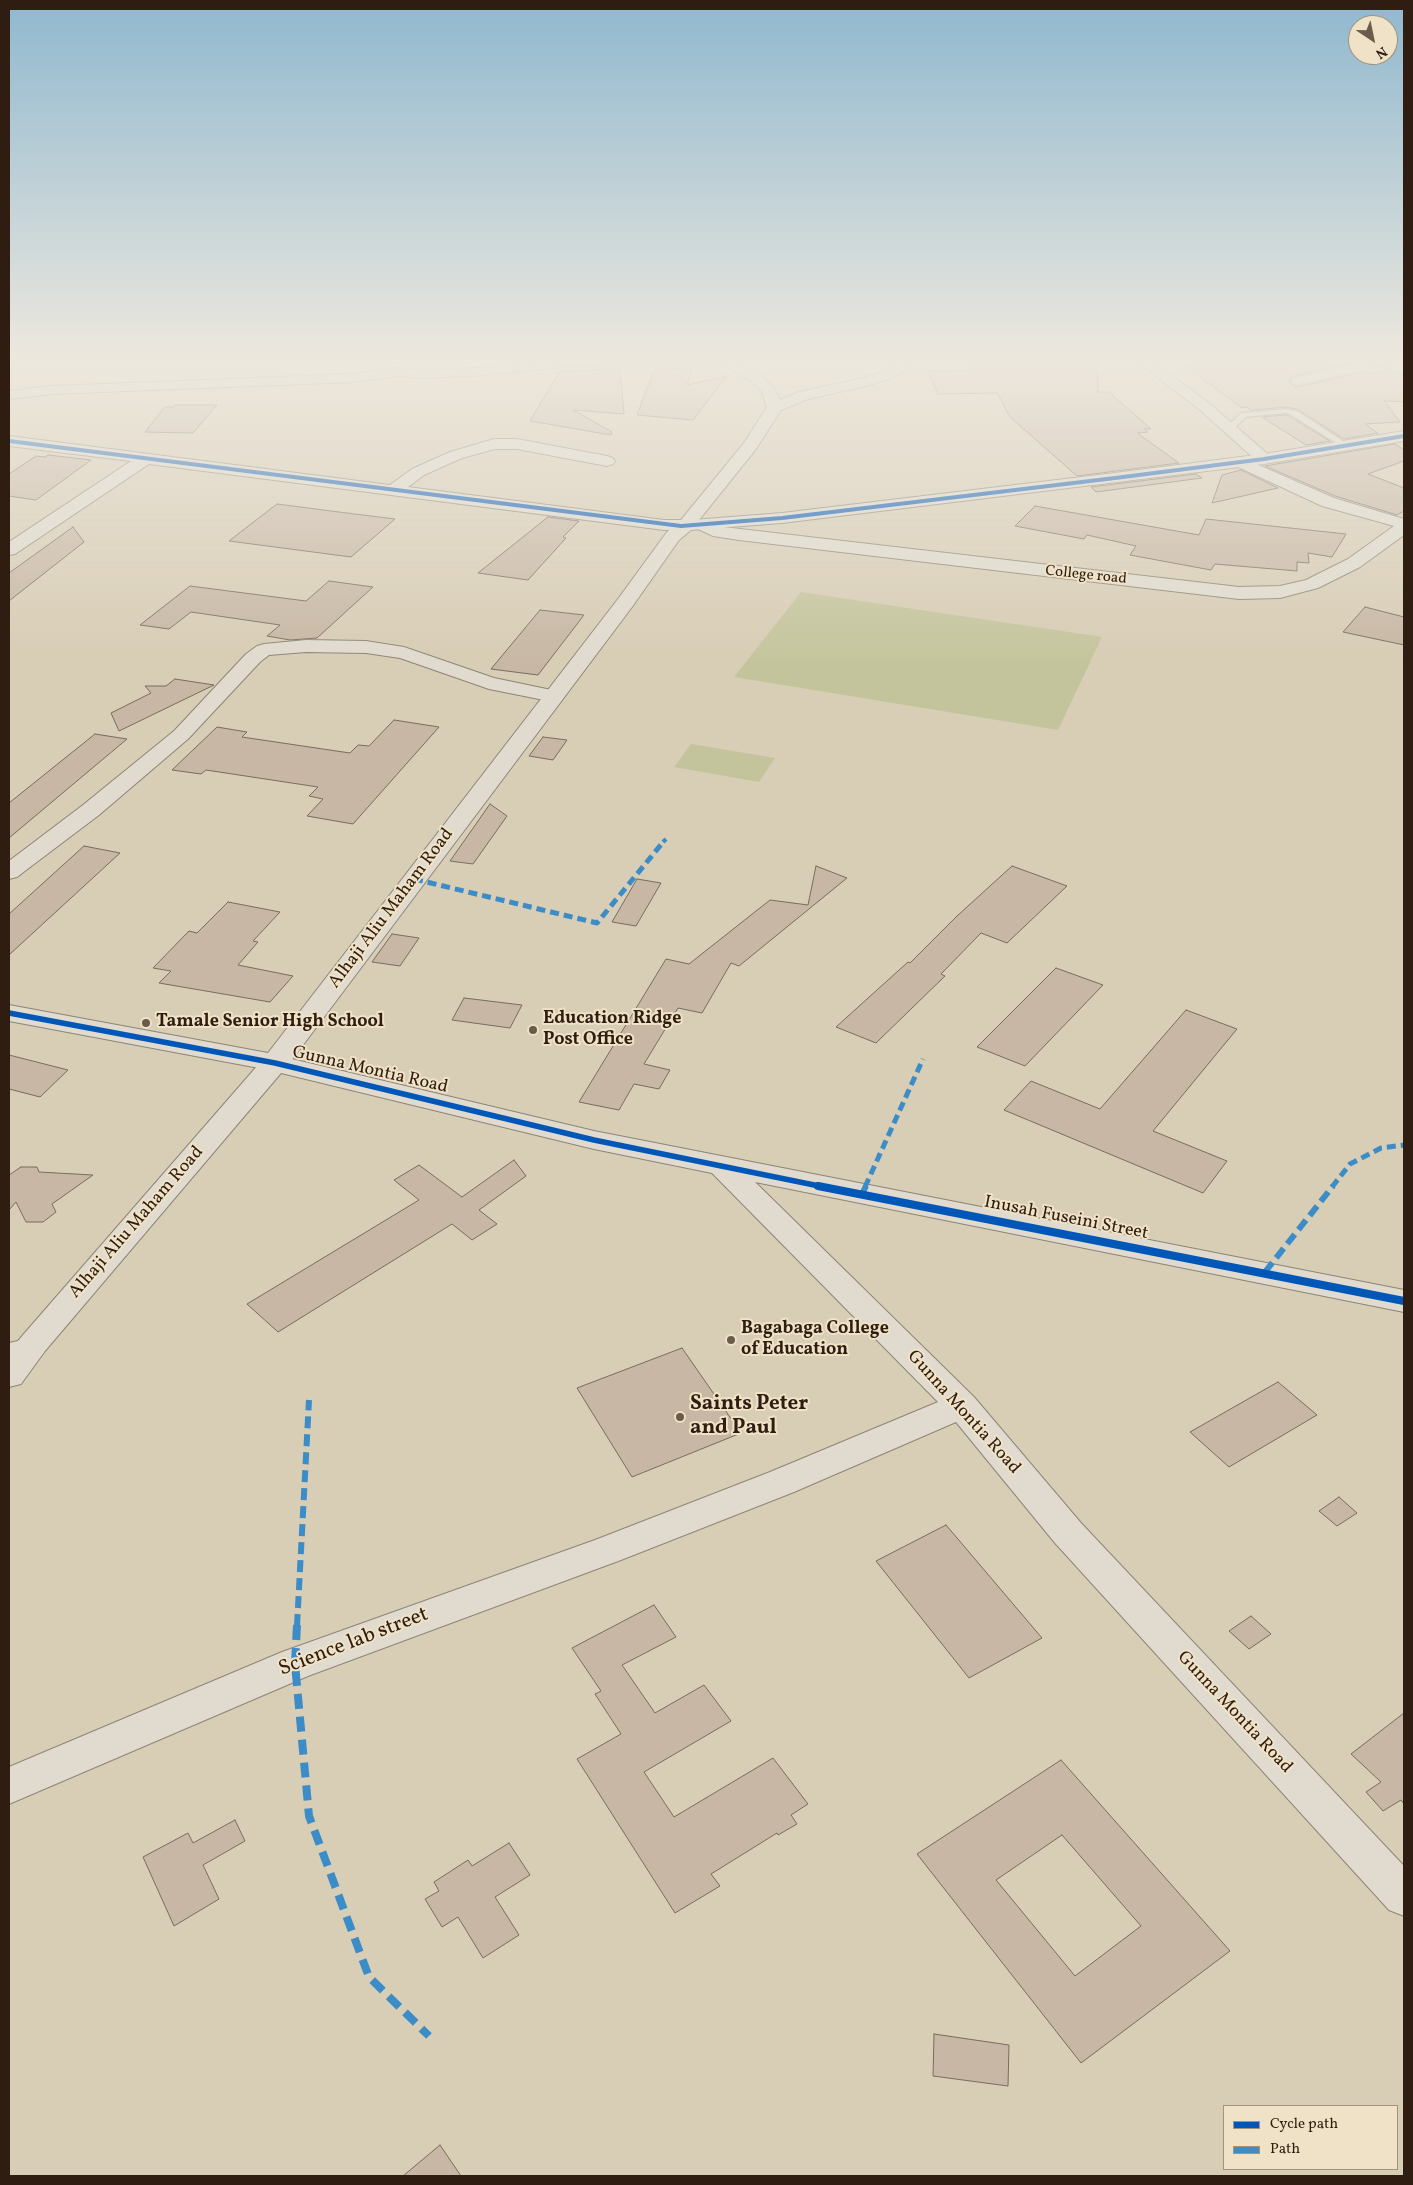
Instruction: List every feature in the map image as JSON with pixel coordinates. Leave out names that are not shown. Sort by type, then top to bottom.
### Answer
[{"type":"street","points":[[9,550],[144,460]]},
{"type":"street","points":[[153,460],[664,525],[693,525],[847,510],[1256,460]]},
{"type":"street","points":[[392,490],[418,472],[445,460]]},
{"type":"street","points":[[602,460],[607,461]]},
{"type":"street","name":"Alhaji Aliu Maham Road","points":[[9,1375],[21,1346],[274,1064],[554,696],[673,536],[693,525],[740,460]]},
{"type":"street","points":[[1240,462],[1328,502],[1404,526]]},
{"type":"street","name":"College road","points":[[693,525],[719,532],[751,536],[1239,593],[1257,593],[1298,588],[1327,577],[1354,563],[1404,526]]},
{"type":"street","points":[[9,872],[91,810],[181,735],[253,658],[264,650],[306,646],[366,647],[404,653],[489,683],[554,696]]},
{"type":"street","name":"Gunna Montia Road","points":[[9,1013],[274,1064],[594,1140],[723,1167],[962,1406],[1068,1532],[1404,1896]]},
{"type":"street","name":"Inusah Fuseini Street","points":[[723,1167],[1404,1301]]},
{"type":"street","name":"Science lab street","points":[[9,1786],[294,1664],[608,1550],[782,1482],[962,1406]]},
{"type":"green space","points":[[801,592],[1102,637],[1058,730],[734,677]]},
{"type":"green space","points":[[691,744],[775,758],[759,782],[674,767]]},
{"type":"building","points":[[30,460],[91,460],[36,500],[9,496],[9,474]]},
{"type":"building","points":[[1059,460],[1175,460],[1179,463],[1077,476]]},
{"type":"building","points":[[1301,460],[1404,460],[1368,474],[1404,488],[1404,511],[1397,515],[1335,496],[1265,466]]},
{"type":"building","points":[[1241,470],[1278,488],[1212,503],[1222,475]]},
{"type":"building","points":[[1196,474],[1202,478],[1096,492],[1091,487]]},
{"type":"building","points":[[277,504],[395,519],[351,557],[229,541]]},
{"type":"building","points":[[1035,506],[1199,535],[1206,519],[1346,534],[1332,557],[1308,553],[1309,563],[1297,562],[1297,571],[1215,564],[1211,570],[1130,555],[1136,546],[1087,535],[1084,539],[1015,526]]},
{"type":"building","points":[[548,517],[579,521],[563,537],[566,538],[528,580],[478,573]]},
{"type":"building","points":[[73,527],[84,542],[9,601],[9,573]]},
{"type":"building","points":[[329,581],[373,587],[317,638],[290,640],[267,636],[280,625],[191,612],[169,629],[140,625],[190,586],[306,601]]},
{"type":"building","points":[[1365,607],[1404,617],[1404,645],[1343,632]]},
{"type":"building","points":[[540,610],[584,615],[538,675],[491,669]]},
{"type":"building","points":[[175,679],[214,685],[119,731],[111,713],[151,693],[145,686],[166,686]]},
{"type":"building","points":[[394,720],[439,727],[353,824],[307,816],[323,799],[309,796],[318,787],[206,770],[201,774],[172,770],[217,727],[247,732],[242,737],[350,753],[358,745],[369,746]]},
{"type":"building","points":[[95,734],[127,739],[9,838],[9,803]]},
{"type":"building","points":[[543,737],[567,740],[553,760],[529,756]]},
{"type":"building","points":[[490,804],[507,816],[473,864],[450,861]]},
{"type":"building","points":[[84,846],[120,853],[9,955],[9,914]]},
{"type":"building","points":[[816,866],[847,878],[739,966],[731,963],[702,1013],[678,1008],[644,1064],[670,1070],[659,1089],[634,1084],[619,1110],[579,1102],[666,959],[689,964],[770,900],[808,905]]},
{"type":"building","points":[[1012,866],[1067,886],[1007,943],[981,933],[941,974],[945,976],[876,1043],[836,1027],[908,962],[910,963],[957,916]]},
{"type":"building","points":[[637,879],[661,883],[636,926],[612,922]]},
{"type":"building","points":[[228,902],[280,912],[253,941],[258,942],[238,965],[293,976],[270,1002],[159,983],[171,971],[153,968],[189,931],[197,933]]},
{"type":"building","points":[[392,934],[419,938],[400,966],[372,962]]},
{"type":"building","points":[[1056,968],[1103,985],[1025,1066],[977,1047]]},
{"type":"building","points":[[464,998],[522,1005],[510,1028],[452,1020]]},
{"type":"building","points":[[1186,1010],[1237,1029],[1153,1131],[1227,1161],[1203,1193],[1004,1110],[1031,1081],[1100,1109]]},
{"type":"building","points":[[9,1055],[68,1070],[40,1097],[9,1089]]},
{"type":"building","points":[[514,1160],[526,1176],[479,1210],[497,1224],[472,1240],[452,1224],[278,1332],[247,1304],[419,1200],[394,1180],[419,1165],[462,1197]]},
{"type":"building","points":[[21,1167],[37,1167],[39,1172],[93,1175],[52,1204],[56,1212],[43,1222],[26,1222],[16,1202],[9,1210],[9,1175]]},
{"type":"building","points":[[682,1348],[741,1433],[632,1477],[577,1388]]},
{"type":"building","points":[[1278,1382],[1317,1415],[1229,1467],[1190,1432]]},
{"type":"building","points":[[1339,1497],[1357,1513],[1337,1526],[1319,1511]]},
{"type":"building","points":[[946,1525],[1042,1638],[969,1678],[876,1561]]},
{"type":"building","points":[[654,1605],[676,1637],[622,1665],[655,1713],[704,1685],[731,1721],[644,1772],[674,1817],[773,1758],[808,1804],[791,1815],[797,1824],[778,1835],[777,1833],[711,1874],[720,1886],[675,1913],[577,1759],[621,1734],[595,1694],[601,1691],[572,1648]]},
{"type":"building","points":[[1251,1616],[1271,1634],[1249,1649],[1229,1631]]},
{"type":"building","points":[[1404,1713],[1404,1804],[1401,1800],[1383,1811],[1366,1792],[1381,1782],[1351,1754]]},
{"type":"building","points":[[1061,1760],[1230,1951],[1081,2063],[917,1854]],"holes":[[[1062,1835],[1141,1926],[1075,1976],[996,1880]]]},
{"type":"building","points":[[235,1820],[245,1841],[203,1865],[219,1899],[174,1926],[143,1857],[188,1833],[193,1843]]},
{"type":"building","points":[[509,1843],[530,1875],[495,1897],[519,1935],[483,1958],[458,1917],[442,1927],[425,1899],[439,1891],[434,1882],[468,1860],[472,1866]]},
{"type":"building","points":[[934,2034],[1009,2045],[1008,2086],[933,2076]]},
{"type":"building","points":[[440,2145],[461,2176],[403,2176]]},
{"type":"marked path","points":[[414,879],[597,923],[666,839]]},
{"type":"marked path","points":[[862,1194],[923,1059]]},
{"type":"marked path","points":[[1265,1272],[1350,1164],[1381,1148],[1404,1145]]},
{"type":"marked path","points":[[309,1400],[295,1664],[309,1816],[369,1977],[429,2036]]},
{"type":"cycle path","points":[[157,460],[681,526],[782,518],[1256,460]]},
{"type":"cycle path","points":[[9,1013],[275,1063],[594,1140],[723,1167],[1404,1301]]},
{"type":"place","name":"Tamale Senior High School","points":[[146,1023]]},
{"type":"place","name":"Education Ridge Post Office","points":[[533,1030]]},
{"type":"place","name":"Bagabaga College of Education","points":[[731,1340]]},
{"type":"place","name":"Saints Peter and Paul","points":[[680,1417]]}]
